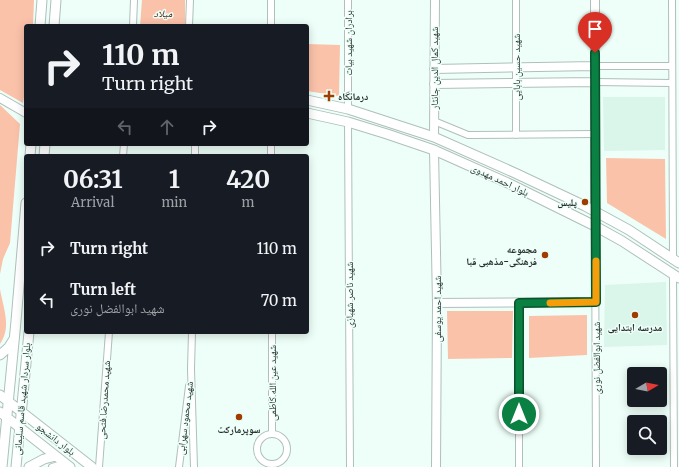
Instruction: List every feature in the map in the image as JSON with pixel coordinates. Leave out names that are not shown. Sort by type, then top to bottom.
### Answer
[{"type":"main road","points":[[40,24],[42,0]]},
{"type":"main road","points":[[54,24],[56,0]]},
{"type":"main road","name":"بلوار احمد مهدوی","points":[[309,100],[348,109],[434,137],[515,173],[595,212],[629,230],[676,261]]},
{"type":"main road","name":"بلوار احمد مهدوی","points":[[309,113],[348,122],[434,150],[510,184],[595,226],[622,241],[676,276]]},
{"type":"main road","points":[[434,137],[434,150]]},
{"type":"main road","name":"بلوار سردار شهید قاسم سلیمانی","points":[[2,467],[4,415],[8,401],[15,338],[24,228]]},
{"type":"main road","name":"بلوار سردار شهید قاسم سلیمانی","points":[[16,467],[29,334]]},
{"type":"main road","points":[[0,355],[9,347],[15,338]]},
{"type":"main road","name":"بلوار دانشجو","points":[[0,395],[92,467]]},
{"type":"main road","name":"بلوار دانشجو","points":[[4,415],[69,467]]},
{"type":"main road","points":[[29,467],[44,459],[56,456]]},
{"type":"street","points":[[132,24],[134,0]]},
{"type":"street","points":[[190,0],[190,24]]},
{"type":"street","points":[[271,0],[271,24]]},
{"type":"street","name":"برادران شهید بیات","points":[[348,0],[348,109]]},
{"type":"street","name":"شهید کمال الدین جانثار","points":[[434,137],[435,0]]},
{"type":"street","name":"شهید حسین بابایی","points":[[516,0],[516,134]]},
{"type":"street","points":[[595,0],[595,212]]},
{"type":"street","points":[[672,0],[672,83],[676,92],[676,261]]},
{"type":"street","points":[[434,69],[672,66]]},
{"type":"street","points":[[434,84],[595,82],[672,83]]},
{"type":"street","points":[[0,98],[24,112]]},
{"type":"street","points":[[434,121],[468,135],[595,134]]},
{"type":"street","name":"شهید ناصر شهبازی","points":[[348,122],[350,467]]},
{"type":"street","name":"شهید احمد یوسفی","points":[[434,150],[437,303],[436,467]]},
{"type":"street","name":"شهید ابوالفضل نوری","points":[[595,212],[596,467]]},
{"type":"street","points":[[674,467],[676,276]]},
{"type":"street","points":[[437,303],[596,302]]},
{"type":"street","points":[[519,303],[519,467]]},
{"type":"street","name":"شهید محمدرضا فتحی","points":[[99,467],[109,334]]},
{"type":"street","name":"شهید محمود سهرابی","points":[[192,334],[191,369],[194,467]]},
{"type":"street","name":"شهید عین الله کاظمی","points":[[272,334],[272,434]]},
{"type":"street","name":"شهید محمود سهرابی","points":[[179,467],[191,369]]},
{"type":"street","points":[[183,432],[189,428],[194,432]]},
{"type":"street","points":[[268,434],[276,434],[283,438],[288,449],[286,457],[272,466],[262,460],[257,449],[259,441],[262,438],[268,434]]},
{"type":"street","points":[[52,467],[59,465],[69,467]]},
{"type":"shaded area","points":[[603,97],[665,97],[665,150],[604,151]]},
{"type":"shaded area","name":"مدرسه ابتدایی","points":[[666,282],[667,345],[604,347],[605,285]]},
{"type":"green space","points":[[0,0],[34,0],[33,24],[24,24],[23,103],[0,90]]},
{"type":"green space","name":"میلاد","points":[[142,0],[185,0],[185,24],[140,24]]},
{"type":"green space","points":[[309,44],[340,45],[339,96],[309,91]]},
{"type":"green space","points":[[0,105],[20,124],[10,243],[3,259],[0,274]]},
{"type":"green space","points":[[606,158],[665,159],[666,239],[607,203]]},
{"type":"green space","points":[[0,289],[6,324],[4,337],[0,344]]},
{"type":"green space","points":[[447,311],[513,311],[512,358],[448,359]]},
{"type":"green space","points":[[587,315],[587,355],[529,358],[529,316]]},
{"type":"slow traffic","points":[[550,303],[596,302],[596,261]]},
{"type":"place","name":"درمانگاه","points":[[329,96]]},
{"type":"place","name":"پلیس","points":[[585,202]]},
{"type":"place","name":"مجموعه فرهنگی-مذهبی قبا","points":[[545,255]]},
{"type":"place","name":"مدرسه ابتدایی","points":[[635,315]]},
{"type":"place","name":"سوپرمارکت","points":[[239,417]]},
{"type":"route","points":[[519,414],[519,303],[596,302],[595,53]]}]
